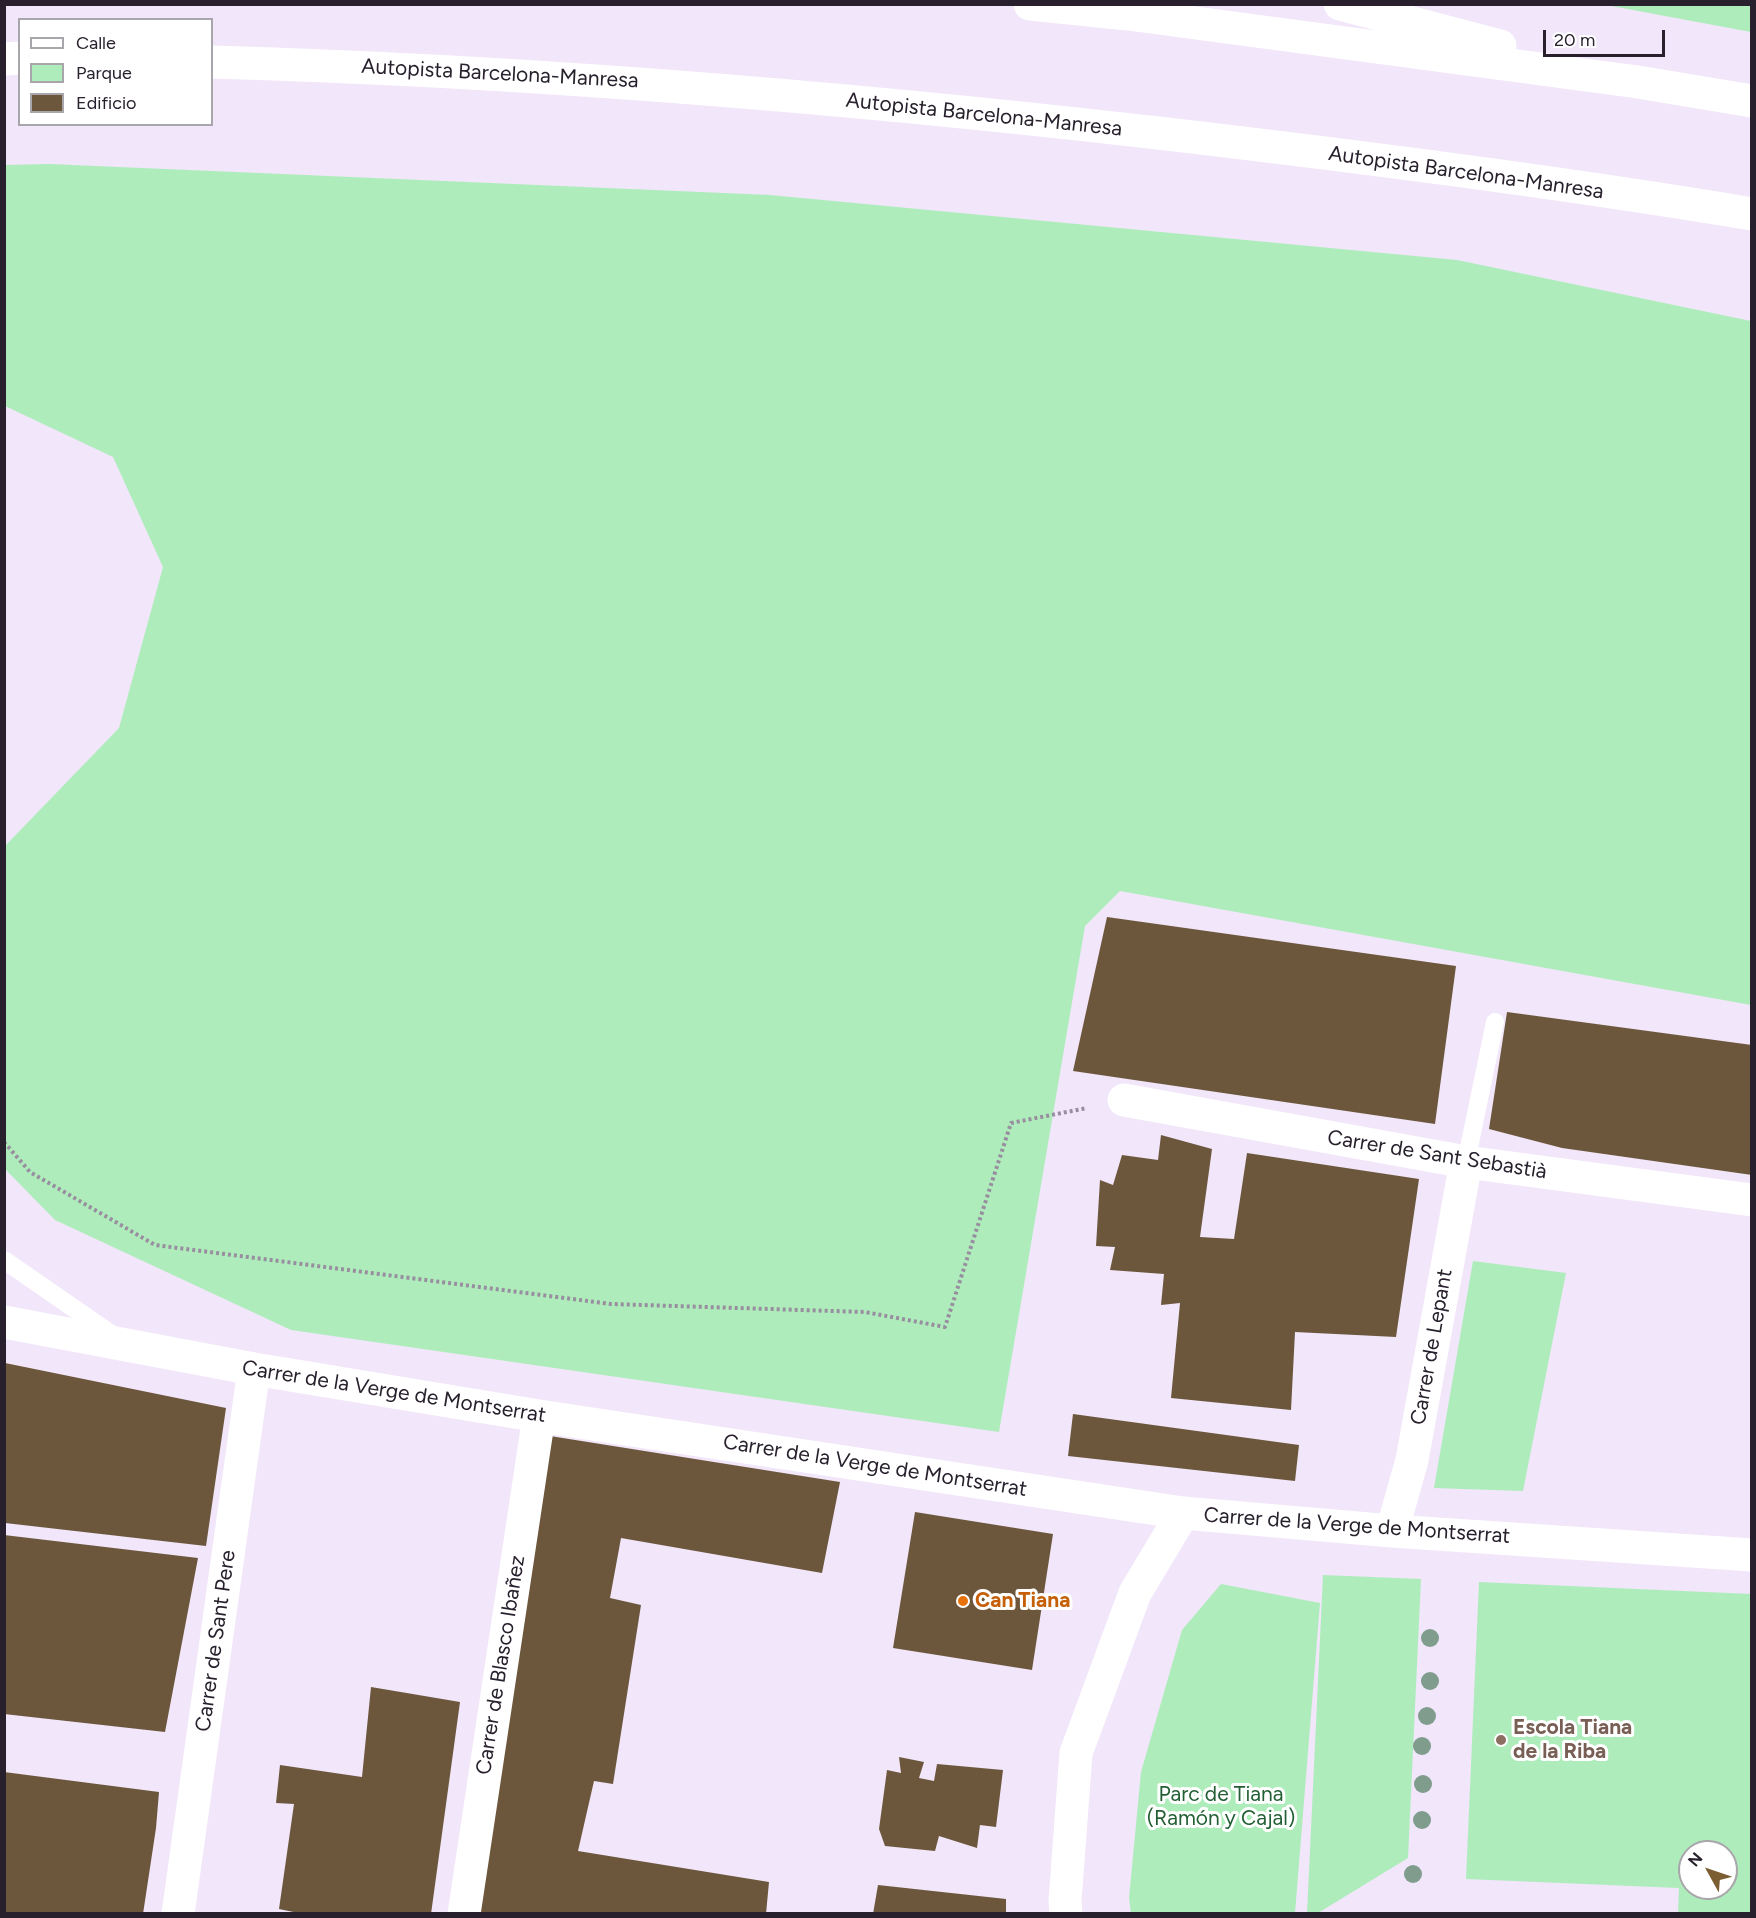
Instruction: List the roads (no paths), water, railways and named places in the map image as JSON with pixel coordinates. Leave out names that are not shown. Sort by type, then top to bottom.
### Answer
[{"type":"main road","points":[[1030,4],[1128,14],[1638,82],[1752,101]]},
{"type":"main road","points":[[1340,4],[1638,82]]},
{"type":"main road","name":"Autopista Barcelona-Manresa","points":[[213,62],[370,66],[672,85],[987,113],[1292,148],[1752,214]]},
{"type":"main road","name":"Carrer de Sant Sebastià","points":[[1124,1100],[1466,1162],[1752,1200]]},
{"type":"main road","name":"Carrer de Lepant","points":[[1392,1531],[1412,1460],[1466,1162]]},
{"type":"main road","name":"Carrer de la Verge de Montserrat","points":[[4,1322],[254,1369],[539,1416],[1183,1513],[1392,1531],[1752,1555]]},
{"type":"main road","name":"Carrer de Sant Pere","points":[[178,1914],[254,1369]]},
{"type":"main road","name":"Carrer de Blasco Ibañez","points":[[464,1914],[539,1416]]},
{"type":"main road","points":[[1066,1914],[1065,1901],[1076,1753],[1135,1593],[1183,1513]]},
{"type":"lane","points":[[1466,1162],[1495,1022]]},
{"type":"lane","points":[[4,1260],[131,1347]]},
{"type":"place","name":"Can Tiana","points":[[963,1601]]},
{"type":"place","name":"Escola Tiana de la Riba","points":[[1501,1740]]},
{"type":"park label","name":"Parc de Tiana (Ramón y Cajal)","points":[[1221,1807]]}]
